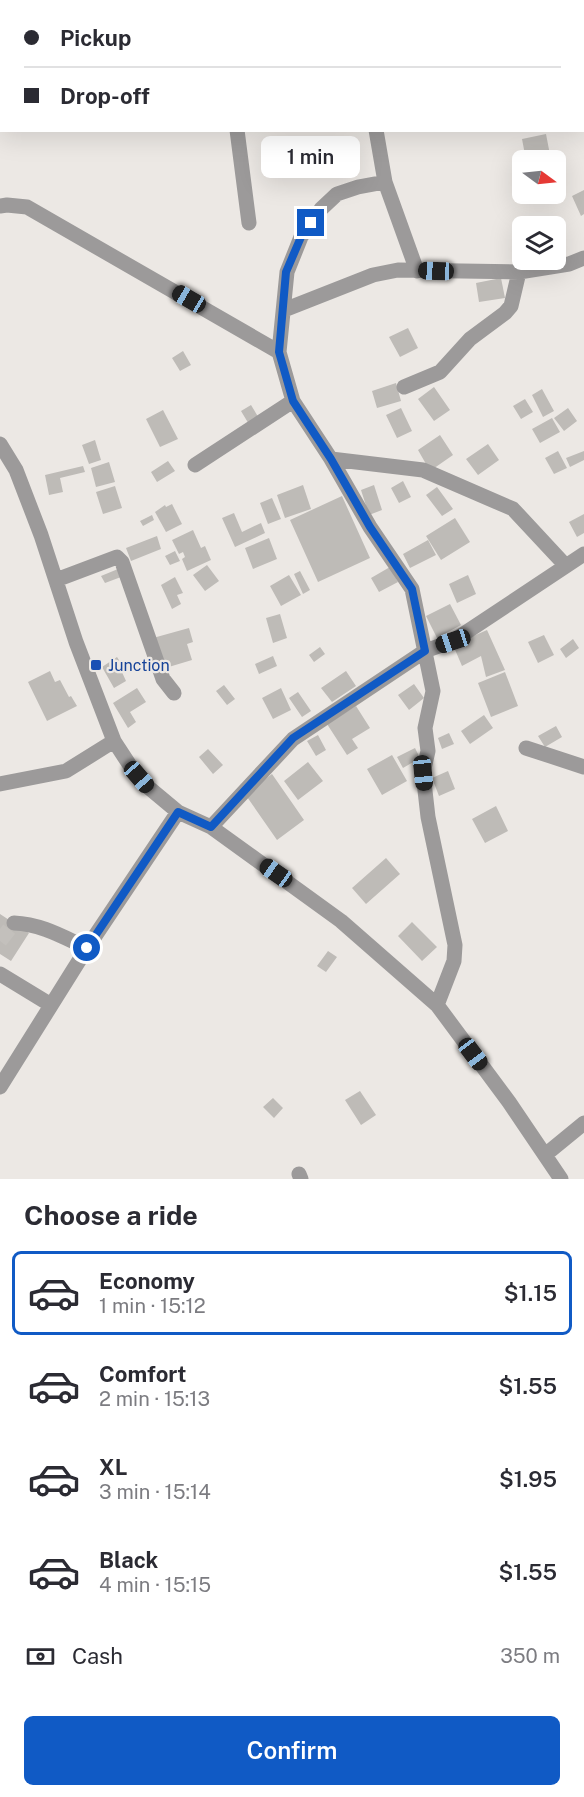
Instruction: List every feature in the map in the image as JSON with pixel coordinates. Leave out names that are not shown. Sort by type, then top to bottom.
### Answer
[{"type":"street","points":[[237,132],[249,223]]},
{"type":"street","points":[[376,132],[384,182],[417,270]]},
{"type":"street","points":[[384,182],[337,194],[321,209],[301,237],[286,272],[279,352],[293,401],[331,459],[370,527],[412,589],[433,691],[425,728],[428,751],[423,773],[428,817],[455,945],[454,961],[437,1005]]},
{"type":"street","points":[[0,206],[27,207],[279,352]]},
{"type":"street","points":[[284,310],[373,275],[398,270],[519,272],[569,264],[584,258]]},
{"type":"street","points":[[405,387],[440,372],[470,339],[505,313],[511,306],[519,272]]},
{"type":"street","points":[[195,465],[293,401]]},
{"type":"street","points":[[0,444],[16,470],[76,642],[114,741],[131,767],[148,787],[178,812],[211,827],[341,921],[437,1005],[561,1179]]},
{"type":"street","points":[[331,459],[423,470],[513,509],[566,566]]},
{"type":"street","points":[[211,827],[293,738],[425,651],[453,641],[584,554]]},
{"type":"street","points":[[56,580],[117,557],[122,562],[163,679],[174,693]]},
{"type":"street","points":[[0,784],[66,771],[114,741]]},
{"type":"street","points":[[526,748],[584,767]]},
{"type":"street","points":[[0,1087],[87,948],[178,812]]},
{"type":"street","points":[[14,923],[42,928],[87,948]]},
{"type":"street","points":[[0,974],[51,1005]]},
{"type":"street","points":[[545,1155],[584,1123]]},
{"type":"building","points":[[546,134],[549,150],[524,150],[522,139]]},
{"type":"building","points":[[584,190],[584,214],[581,216],[572,196]]},
{"type":"building","points":[[501,278],[505,298],[479,302],[476,283]]},
{"type":"building","points":[[408,328],[418,348],[400,357],[389,337]]},
{"type":"building","points":[[183,351],[191,365],[180,371],[172,358]]},
{"type":"building","points":[[396,383],[401,401],[377,408],[372,391]]},
{"type":"building","points":[[434,387],[450,410],[434,421],[418,399]]},
{"type":"building","points":[[542,389],[554,411],[543,417],[532,395]]},
{"type":"building","points":[[525,399],[533,412],[521,419],[513,406]]},
{"type":"building","points":[[251,405],[260,420],[250,426],[241,411]]},
{"type":"building","points":[[401,408],[412,431],[397,438],[386,415]]},
{"type":"building","points":[[568,408],[577,421],[564,431],[554,418]]},
{"type":"building","points":[[163,410],[178,439],[160,447],[146,419]]},
{"type":"building","points":[[552,418],[560,432],[540,443],[532,429]]},
{"type":"building","points":[[440,435],[453,455],[430,471],[418,450]]},
{"type":"building","points":[[95,440],[101,460],[89,464],[82,445]]},
{"type":"building","points":[[488,444],[499,460],[478,475],[466,459]]},
{"type":"building","points":[[558,451],[567,468],[554,474],[545,458]]},
{"type":"building","points":[[584,451],[584,460],[570,467],[566,458]]},
{"type":"building","points":[[168,461],[175,471],[157,482],[151,472]]},
{"type":"building","points":[[109,462],[115,482],[96,487],[91,468]]},
{"type":"building","points":[[83,466],[85,472],[60,478],[63,492],[49,495],[45,475]]},
{"type":"building","points":[[403,481],[411,497],[399,503],[391,488]]},
{"type":"building","points":[[303,485],[311,509],[285,518],[277,495]]},
{"type":"building","points":[[374,485],[382,510],[369,515],[361,490]]},
{"type":"building","points":[[115,486],[122,508],[103,514],[96,492]]},
{"type":"building","points":[[437,487],[453,509],[442,516],[426,495]]},
{"type":"building","points":[[342,496],[370,558],[318,582],[290,520]]},
{"type":"building","points":[[272,498],[281,519],[268,524],[260,503]]},
{"type":"building","points":[[172,504],[182,524],[166,532],[155,512],[165,505],[166,507]]},
{"type":"building","points":[[234,513],[242,532],[261,523],[265,533],[235,547],[222,518]]},
{"type":"building","points":[[584,514],[584,533],[577,537],[569,522]]},
{"type":"building","points":[[152,515],[154,520],[143,526],[140,521]]},
{"type":"building","points":[[455,518],[470,542],[441,560],[426,536]]},
{"type":"building","points":[[193,530],[201,548],[205,546],[211,560],[187,571],[182,559],[185,557],[183,552],[179,554],[172,540]]},
{"type":"building","points":[[157,536],[161,549],[131,561],[126,548]]},
{"type":"building","points":[[269,538],[277,559],[253,569],[245,548]]},
{"type":"building","points":[[428,540],[436,555],[410,568],[403,554]]},
{"type":"building","points":[[175,551],[180,561],[170,565],[165,556]]},
{"type":"building","points":[[207,565],[219,581],[205,591],[193,575]]},
{"type":"building","points":[[390,567],[398,582],[379,592],[371,578]]},
{"type":"building","points":[[118,569],[121,577],[105,583],[101,576]]},
{"type":"building","points":[[300,571],[310,590],[303,594],[294,574]]},
{"type":"building","points":[[289,575],[301,595],[281,606],[270,586]]},
{"type":"building","points":[[468,575],[476,594],[457,603],[449,584]]},
{"type":"building","points":[[175,577],[183,593],[177,595],[181,604],[172,609],[161,585]]},
{"type":"building","points":[[450,604],[461,625],[437,638],[426,616]]},
{"type":"building","points":[[280,614],[287,638],[273,643],[266,618]]},
{"type":"building","points":[[189,628],[193,642],[187,644],[192,660],[162,669],[153,638]]},
{"type":"building","points":[[487,630],[505,670],[486,677],[481,656],[462,666],[453,645]]},
{"type":"building","points":[[544,635],[554,655],[538,663],[528,642]]},
{"type":"building","points":[[573,639],[579,648],[566,658],[560,649]]},
{"type":"building","points":[[320,647],[325,654],[314,662],[309,655]]},
{"type":"building","points":[[273,656],[277,666],[259,674],[255,664]]},
{"type":"building","points":[[117,657],[124,668],[121,670],[126,681],[114,688],[102,667]]},
{"type":"building","points":[[50,671],[55,682],[60,680],[77,706],[47,721],[28,682]]},
{"type":"building","points":[[346,671],[356,686],[332,702],[321,688]]},
{"type":"building","points":[[505,672],[518,706],[491,717],[478,683]]},
{"type":"building","points":[[414,684],[424,698],[409,710],[398,695]]},
{"type":"building","points":[[224,685],[235,699],[227,705],[216,691]]},
{"type":"building","points":[[137,688],[146,702],[130,712],[136,722],[128,728],[113,703]]},
{"type":"building","points":[[281,688],[291,710],[273,719],[262,698]]},
{"type":"building","points":[[298,692],[311,711],[302,717],[289,698]]},
{"type":"building","points":[[356,706],[370,728],[352,739],[358,748],[347,755],[327,724]]},
{"type":"building","points":[[484,715],[493,728],[470,744],[461,731]]},
{"type":"building","points":[[556,726],[562,737],[545,747],[538,736]]},
{"type":"building","points":[[449,733],[454,744],[442,749],[438,738]]},
{"type":"building","points":[[318,735],[326,750],[316,756],[307,741]]},
{"type":"building","points":[[415,748],[420,758],[403,768],[397,757]]},
{"type":"building","points":[[208,749],[223,765],[213,774],[199,757]]},
{"type":"building","points":[[392,755],[407,781],[382,795],[367,769]]},
{"type":"building","points":[[308,762],[323,781],[298,800],[284,781]]},
{"type":"building","points":[[448,771],[455,789],[439,796],[432,778]]},
{"type":"building","points":[[272,774],[304,820],[277,840],[245,794]]},
{"type":"building","points":[[496,806],[508,831],[485,843],[472,819]]},
{"type":"building","points":[[386,858],[400,874],[366,904],[352,888]]},
{"type":"building","points":[[0,914],[29,933],[11,961],[0,954]]},
{"type":"building","points":[[412,922],[437,947],[422,961],[398,936]]},
{"type":"building","points":[[328,951],[337,957],[326,972],[317,966]]},
{"type":"building","points":[[360,1091],[376,1115],[361,1125],[345,1100]]},
{"type":"building","points":[[273,1098],[283,1108],[274,1118],[263,1107]]},
{"type":"tunnel","points":[[0,941],[14,923]]},
{"type":"place","name":"Junction","points":[[96,665]]},
{"type":"route","points":[[87,948],[178,812],[211,827],[293,738],[425,651],[412,589],[370,527],[331,459],[293,401],[279,352],[286,272],[301,237],[311,223]]}]
